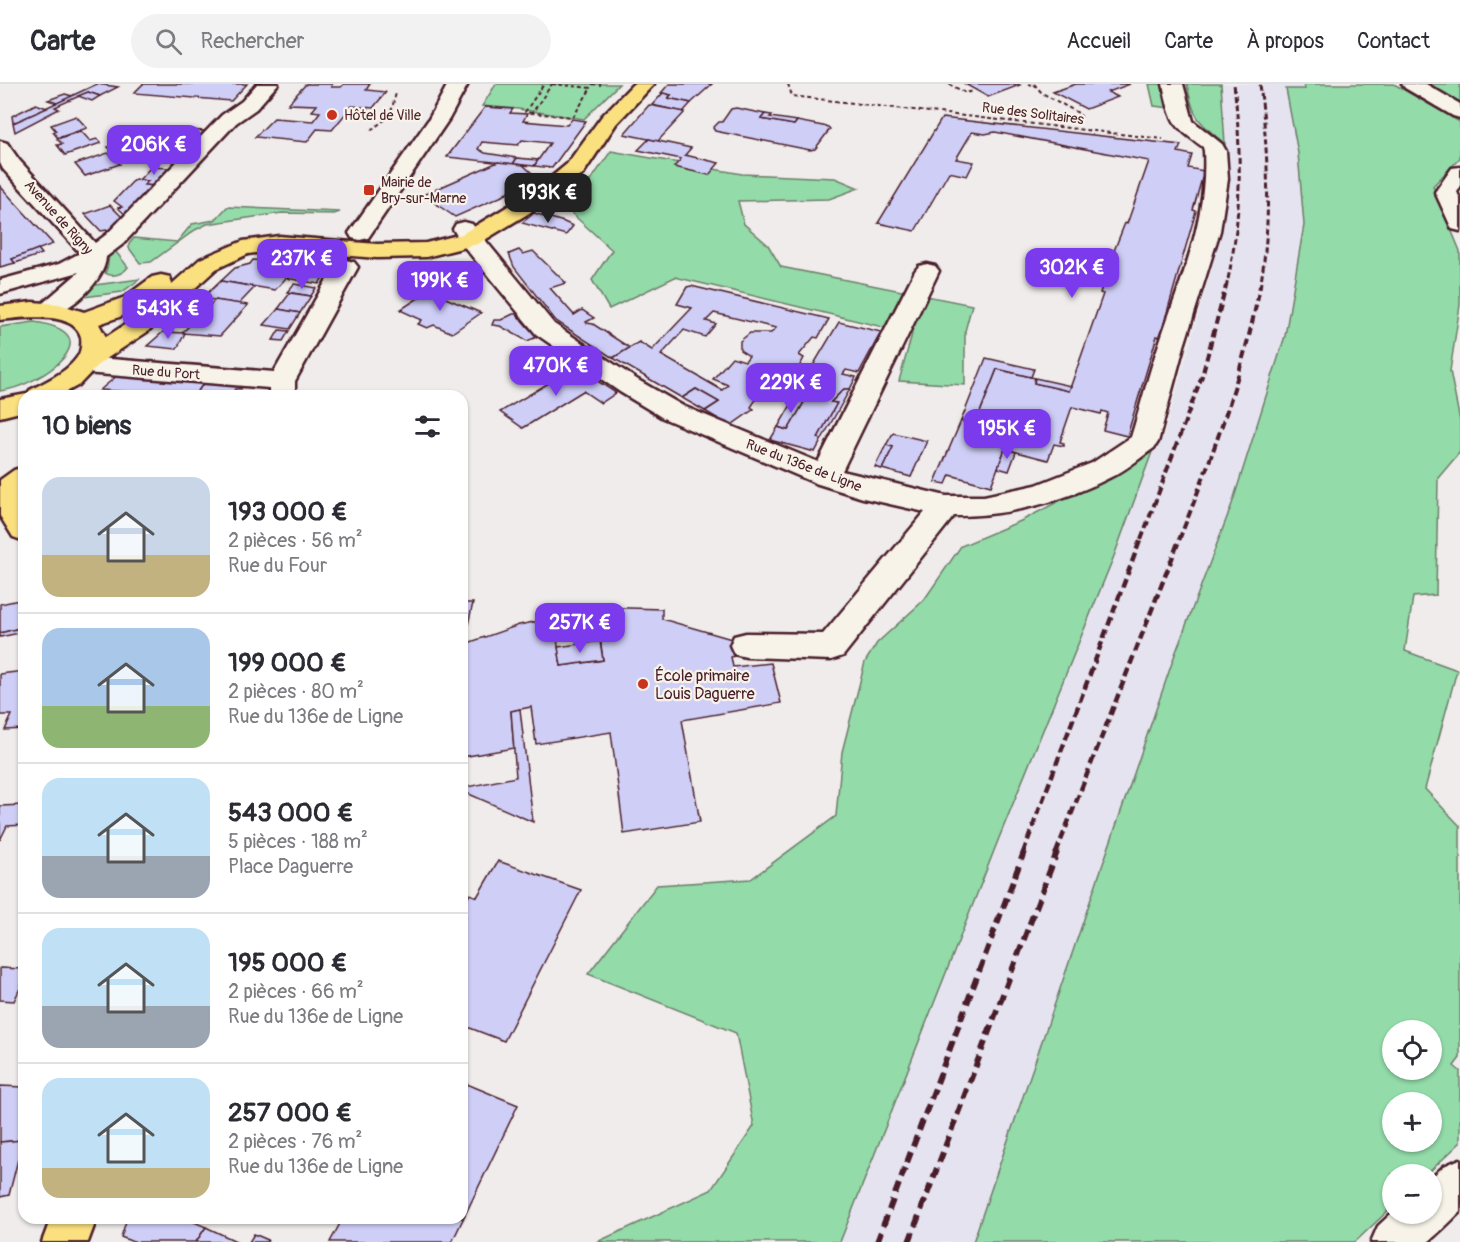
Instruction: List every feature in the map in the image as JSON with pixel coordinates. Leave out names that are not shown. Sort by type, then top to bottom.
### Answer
[{"type":"main road","points":[[50,390],[78,375],[138,327],[208,264],[224,255],[262,244],[328,246],[377,251],[426,250],[504,217],[546,193],[575,170],[609,120],[644,84]]},
{"type":"main road","points":[[84,320],[127,308],[141,300],[185,258],[197,250],[257,231],[284,229],[428,236],[467,234]]},
{"type":"main road","points":[[328,246],[360,233]]},
{"type":"main road","points":[[0,313],[26,309],[48,309],[65,311],[84,320],[93,331],[95,344],[78,375]]},
{"type":"main road","points":[[0,408],[18,404]]},
{"type":"main road","points":[[5,491],[18,518]]},
{"type":"main road","points":[[65,1242],[72,1224]]},
{"type":"street","points":[[0,287],[67,269],[94,255],[146,210],[229,119],[249,105],[268,84]]},
{"type":"street","points":[[360,233],[432,128],[458,84]]},
{"type":"street","points":[[1173,84],[1180,117],[1185,125],[1212,144]]},
{"type":"street","points":[[1412,84],[1460,111]]},
{"type":"street","name":"Rue du 136e de Ligne","points":[[467,234],[545,329],[629,386],[673,412],[825,476],[862,489],[946,506],[984,506],[1042,494],[1102,470],[1144,442],[1171,346],[1209,231],[1217,179],[1215,151],[1212,144]]},
{"type":"street","name":"Avenue de Rigny","points":[[0,147],[11,164],[94,255],[95,262],[90,277],[48,309]]},
{"type":"street","points":[[1460,173],[1446,192],[1460,224]]},
{"type":"street","points":[[282,388],[346,267]]},
{"type":"street","points":[[825,476],[927,271]]},
{"type":"street","name":"Rue du Port","points":[[78,375],[282,388]]},
{"type":"street","points":[[746,645],[831,647],[946,506]]},
{"type":"street","points":[[1442,1198],[1460,1182]]},
{"type":"street","points":[[1394,1242],[1414,1224]]},
{"type":"path","points":[[532,113],[552,84],[591,88],[573,117],[532,113],[525,112],[544,84]]},
{"type":"path","points":[[592,84],[602,85]]},
{"type":"path","name":"Rue des Solitaires","points":[[788,84],[792,96],[1212,144]]},
{"type":"path","points":[[949,84],[966,93],[973,90]]},
{"type":"path","points":[[1028,84],[1034,84],[1042,93],[1080,114],[1082,120]]},
{"type":"path","points":[[371,130],[387,120],[396,108],[396,93]]},
{"type":"shaded area","points":[[1221,84],[1303,84],[1305,89],[1286,90],[1298,153],[1304,225],[1285,336],[1232,504],[1174,657],[973,1242],[840,1242],[999,838],[1114,556],[1152,452],[1164,435],[1220,238],[1225,144]]},
{"type":"green space","points":[[496,84],[619,84],[584,119],[482,106]]},
{"type":"green space","points":[[1149,84],[1173,84],[1178,109],[1154,106]]},
{"type":"green space","points":[[1187,84],[1221,84],[1225,144],[1198,119]]},
{"type":"green space","points":[[1303,84],[1394,84],[1460,122],[1460,158],[1433,186],[1460,251],[1460,305],[1450,371],[1460,421],[1460,452],[1438,478],[1436,595],[1413,597],[1405,651],[1457,670],[1425,789],[1460,826],[1460,1058],[1454,1066],[1460,1071],[1460,1143],[1438,1164],[1382,1164],[1382,1216],[1355,1242],[973,1242],[1174,657],[1232,504],[1285,336],[1304,225],[1298,153],[1286,89],[1305,89]]},
{"type":"green space","points":[[1426,84],[1460,84],[1460,101],[1452,100]]},
{"type":"green space","points":[[611,151],[742,174],[835,178],[859,188],[829,199],[738,201],[744,224],[768,245],[781,267],[972,305],[965,331],[965,385],[899,381],[912,334],[675,277],[609,309],[592,280],[612,250],[557,200],[591,180]]},
{"type":"green space","points":[[227,207],[340,212],[334,214],[282,213],[207,224],[151,262],[140,263],[129,248],[134,238],[177,242],[192,224],[215,220]]},
{"type":"green space","points":[[112,247],[128,267],[114,275],[105,273]]},
{"type":"green space","points":[[140,279],[122,292],[84,297],[95,285]]},
{"type":"green space","points":[[34,322],[57,328],[68,337],[69,347],[63,359],[50,370],[34,380],[0,391],[0,327]]},
{"type":"green space","points":[[1152,452],[1114,556],[999,838],[840,1242],[597,1242],[711,1190],[754,1126],[736,1033],[588,974],[657,885],[751,879],[836,816],[842,752],[865,662],[877,643],[924,600],[961,546],[1023,520]]},
{"type":"building","points":[[97,84],[118,87],[100,96],[88,92],[55,107],[59,109],[15,132],[13,123]]},
{"type":"building","points":[[143,84],[247,84],[231,101],[134,93]]},
{"type":"building","name":"Hôtel de Ville","points":[[306,84],[332,84],[331,87],[341,87],[344,84],[370,84],[366,90],[386,92],[373,108],[352,106],[332,130],[317,129],[307,142],[255,137],[274,118],[313,121],[320,112],[312,111],[317,105],[288,104]]},
{"type":"building","points":[[669,84],[712,84],[691,103],[668,98],[671,95],[661,93]]},
{"type":"building","points":[[965,84],[1018,84],[1020,85],[988,97]]},
{"type":"building","points":[[1076,84],[1130,84],[1108,92],[1118,97],[1086,109],[1053,92]]},
{"type":"building","points":[[88,92],[100,96],[92,101],[78,96]]},
{"type":"building","points":[[663,93],[671,95],[668,98],[691,103],[683,112],[652,105]]},
{"type":"building","points":[[65,94],[72,96],[57,103],[48,100]]},
{"type":"building","points":[[36,104],[47,108],[13,123],[12,116]]},
{"type":"building","points":[[649,105],[685,112],[658,141],[624,134]]},
{"type":"building","points":[[485,107],[513,109],[510,113],[527,114],[523,121],[567,125],[572,119],[586,121],[552,168],[534,166],[550,143],[522,140],[518,145],[482,142],[478,149],[485,153],[517,158],[513,164],[447,157]]},
{"type":"building","points":[[731,109],[765,114],[761,119],[794,125],[797,121],[830,129],[815,149],[810,150],[715,131],[713,128],[722,122]]},
{"type":"building","points":[[765,114],[772,115],[770,117],[797,121],[794,125],[761,119]]},
{"type":"building","points":[[76,116],[87,128],[58,138],[51,125]]},
{"type":"building","points":[[942,118],[1181,145],[1178,152],[1192,155],[1188,168],[1204,171],[1193,210],[1196,211],[1160,337],[1157,336],[1127,436],[1103,430],[1108,413],[1102,411],[1101,414],[1072,407],[1060,442],[1064,443],[1064,446],[1054,444],[1048,460],[1005,449],[991,486],[950,475],[946,484],[935,482],[961,421],[975,425],[997,369],[1035,378],[1034,383],[1069,391],[1103,294],[1100,293],[1108,266],[1125,223],[1127,224],[1149,161],[995,132],[985,134],[972,132],[956,159],[974,162],[967,176],[949,172],[915,231],[878,223]]},
{"type":"building","points":[[163,129],[165,131],[110,149],[108,147]]},
{"type":"building","points":[[184,130],[205,131],[200,137],[179,136]]},
{"type":"building","points":[[81,131],[90,141],[97,139],[101,143],[65,155],[57,145],[62,144],[57,139]]},
{"type":"building","points":[[649,139],[691,148],[685,155],[719,163],[709,175],[674,167],[681,159],[638,150]]},
{"type":"building","points":[[108,153],[120,164],[85,176],[75,164]]},
{"type":"building","points":[[517,158],[538,160],[534,166],[513,164]]},
{"type":"building","points":[[498,162],[523,165],[533,174],[523,174],[518,180],[523,184],[505,193],[507,194],[455,217],[423,195]]},
{"type":"building","points":[[151,167],[171,168],[155,186],[144,185],[148,181],[139,180]]},
{"type":"building","points":[[135,179],[148,181],[144,185],[155,186],[127,216],[118,208],[122,207],[114,201]]},
{"type":"building","points":[[0,186],[53,244],[12,259],[15,263],[0,267]]},
{"type":"building","points":[[110,205],[124,219],[113,229],[101,231],[85,214]]},
{"type":"building","points":[[534,213],[573,226],[566,235],[522,223]]},
{"type":"building","points":[[38,249],[42,254],[15,263],[12,259]]},
{"type":"building","points":[[519,250],[523,254],[533,251],[566,283],[550,288],[574,315],[582,310],[594,318],[587,323],[593,324],[630,348],[613,358],[556,321],[514,267],[509,254]]},
{"type":"building","points":[[253,260],[313,265],[323,277],[319,284],[286,278],[275,290],[221,281],[235,268],[250,264]]},
{"type":"building","points":[[221,281],[255,287],[239,304],[202,298]]},
{"type":"building","points":[[294,284],[316,288],[311,296],[287,292]]},
{"type":"building","points":[[691,286],[829,319],[818,338],[814,337],[799,355],[804,358],[798,369],[808,374],[839,322],[881,332],[859,373],[846,370],[843,374],[856,377],[850,389],[844,389],[831,402],[837,403],[818,438],[822,439],[815,452],[770,440],[778,427],[788,430],[804,402],[785,392],[783,394],[763,389],[751,407],[754,409],[730,426],[705,411],[719,402],[696,389],[682,398],[613,358],[639,342],[652,350],[692,308],[677,304],[687,287]],"holes":[[[714,313],[776,328],[771,333],[750,333],[740,341],[740,350],[749,356],[745,361],[732,357],[713,379],[728,385],[722,390],[661,355],[684,330],[705,337],[716,324],[706,321]]]},
{"type":"building","points":[[429,291],[481,313],[452,333],[434,325],[427,328],[418,324],[422,320],[400,310]]},
{"type":"building","points":[[290,293],[311,296],[300,313],[278,309]]},
{"type":"building","points":[[215,300],[248,305],[220,336],[182,333]]},
{"type":"building","points":[[278,309],[300,313],[290,329],[264,325]]},
{"type":"building","points":[[516,314],[537,337],[527,341],[500,326],[492,325],[494,320],[501,320]]},
{"type":"building","points":[[279,330],[289,331],[283,341],[273,340]]},
{"type":"building","points":[[163,332],[185,333],[177,349],[147,346]]},
{"type":"building","points":[[986,358],[1034,369],[1031,377],[997,369],[975,425],[961,421]]},
{"type":"building","points":[[576,367],[616,393],[601,403],[583,391],[523,428],[500,412]]},
{"type":"building","points":[[118,375],[204,382],[199,390],[100,390]]},
{"type":"building","points":[[1035,378],[1071,386],[1069,391],[1034,383]]},
{"type":"building","points":[[204,382],[243,385],[241,389],[234,390],[199,390]]},
{"type":"building","points":[[696,389],[719,402],[705,411],[682,398]]},
{"type":"building","points":[[844,389],[850,389],[822,439],[818,438],[837,403],[831,402]]},
{"type":"building","points":[[795,398],[804,402],[788,430],[778,427]]},
{"type":"building","points":[[893,433],[927,441],[911,477],[882,469],[893,447],[886,445]]},
{"type":"building","points":[[886,445],[893,447],[882,469],[875,467]]},
{"type":"building","points":[[1005,449],[1016,452],[1009,471],[998,468]]},
{"type":"building","points":[[18,600],[18,628],[0,633],[0,604]]},
{"type":"building","points":[[468,603],[473,603],[468,624]]},
{"type":"building","points":[[596,607],[662,609],[662,619],[742,642],[735,656],[731,657],[733,667],[771,663],[781,703],[682,720],[700,822],[624,834],[611,732],[536,744],[531,707],[511,711],[514,748],[468,756],[468,643],[519,625],[554,618],[561,666],[603,660]]},
{"type":"building","points":[[18,628],[18,633],[0,637],[0,633]]},
{"type":"building","points":[[600,641],[603,660],[561,666],[558,647]]},
{"type":"building","points":[[18,672],[18,729],[5,730],[12,715],[0,715],[0,674]]},
{"type":"building","points":[[520,709],[533,822],[468,794],[468,787],[516,777],[511,711]]},
{"type":"building","points":[[18,805],[18,825],[7,826],[0,840],[0,806]]},
{"type":"building","points":[[498,861],[581,890],[504,1041],[468,1027],[468,898],[470,894],[477,897]]},
{"type":"building","points":[[0,968],[18,969],[18,993],[14,1001],[0,1000]]},
{"type":"building","points":[[468,1084],[518,1105],[468,1209]]},
{"type":"building","points":[[0,1086],[18,1087],[18,1140],[0,1142]]},
{"type":"building","points":[[18,1140],[18,1160],[9,1195],[0,1197],[0,1142]]},
{"type":"building","points":[[125,1224],[199,1224],[206,1227],[196,1242],[133,1242],[121,1237]]},
{"type":"building","points":[[340,1224],[461,1224],[452,1242],[330,1242]]},
{"type":"building","points":[[206,1227],[210,1229],[238,1242],[196,1242]]},
{"type":"building","points":[[254,1234],[268,1240],[267,1242],[249,1242]]},
{"type":"railway","points":[[1226,288],[1238,212],[1239,161],[1234,84]]},
{"type":"railway","points":[[1260,84],[1268,186],[1266,237],[1260,288]]},
{"type":"railway","points":[[1141,540],[1202,376],[1226,286]]},
{"type":"railway","points":[[1179,540],[1226,415],[1245,351],[1260,286]]},
{"type":"railway","points":[[1023,853],[1141,538]]},
{"type":"railway","points":[[1056,853],[1180,538]]},
{"type":"railway","points":[[877,1242],[1024,852]]},
{"type":"railway","points":[[909,1242],[1057,852]]},
{"type":"place","name":"Hôtel de Ville","points":[[332,115]]},
{"type":"place","name":"Mairie de Bry-sur-Marne","points":[[369,190]]},
{"type":"place","name":"École primaire Louis Daguerre","points":[[643,684]]}]
